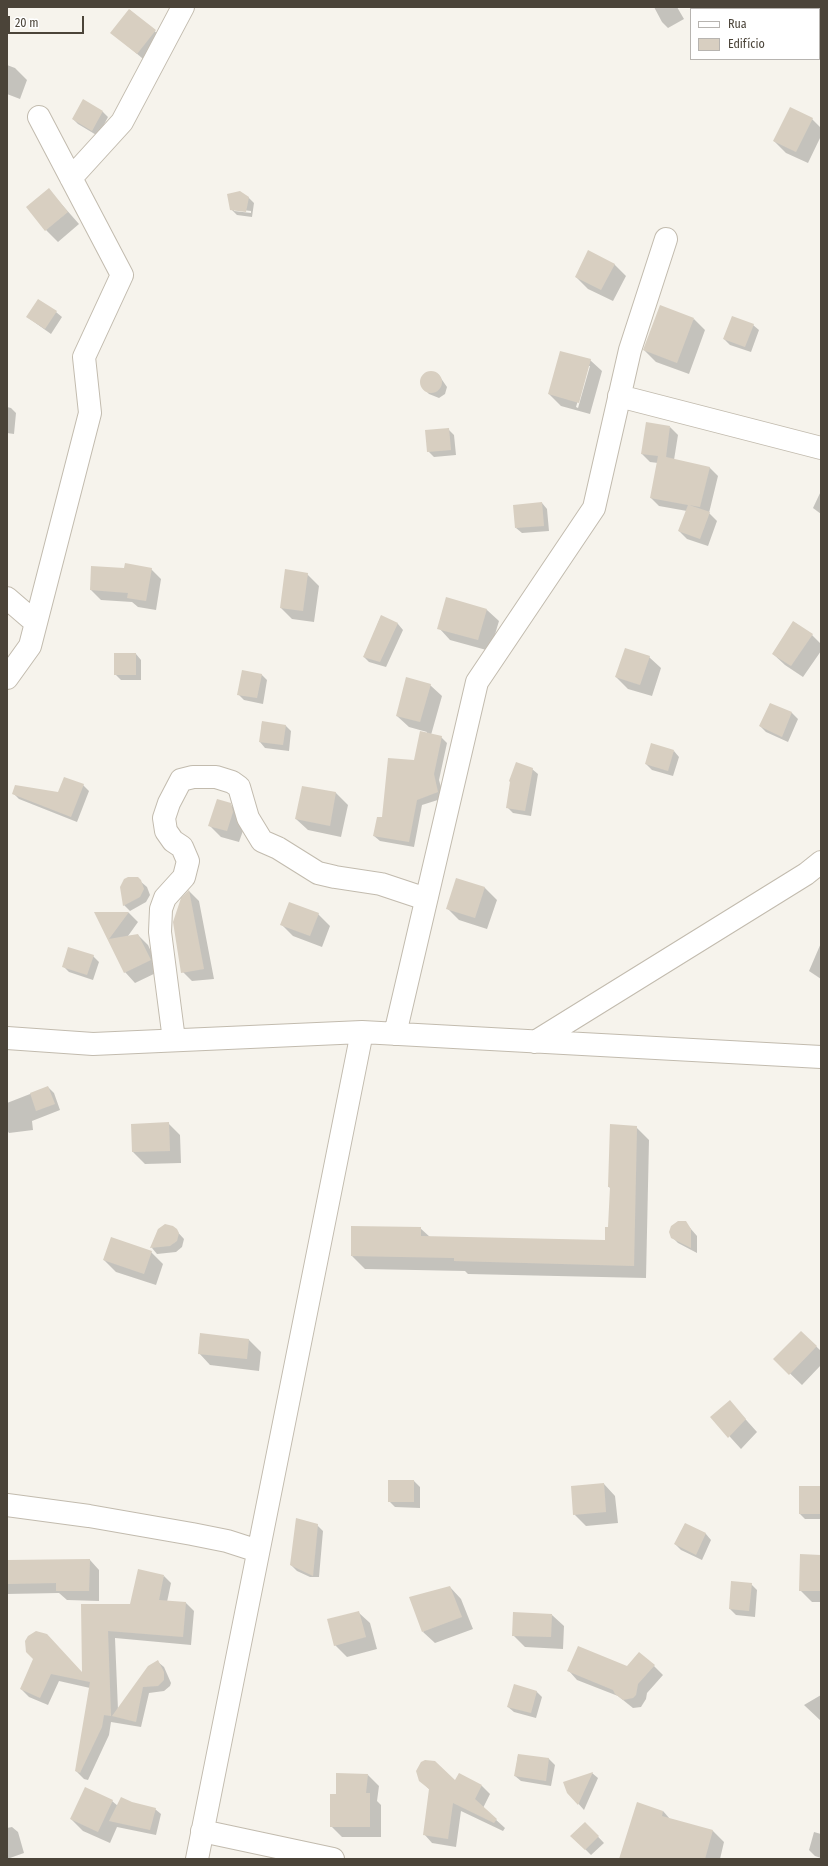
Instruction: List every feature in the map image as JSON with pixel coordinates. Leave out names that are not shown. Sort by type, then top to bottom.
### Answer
[{"type":"street","points":[[71,178],[122,122],[183,7]]},
{"type":"street","points":[[7,678],[30,646],[90,412],[84,357],[122,275],[39,117]]},
{"type":"street","points":[[395,1034],[477,682],[594,508],[630,350],[666,239]]},
{"type":"street","points":[[619,396],[821,448]]},
{"type":"street","points":[[7,598],[36,623]]},
{"type":"street","points":[[174,1040],[160,932],[161,909],[165,898],[184,877],[188,861],[182,847],[172,841],[166,831],[164,818],[168,803],[181,780],[193,777],[216,777],[232,782],[239,787],[248,818],[262,841],[318,873],[382,884],[420,897],[427,897]]},
{"type":"street","points":[[535,1042],[806,874],[821,862]]},
{"type":"street","points":[[7,1038],[93,1044],[362,1032],[821,1057]]},
{"type":"street","points":[[197,1859],[362,1032]]},
{"type":"street","points":[[7,1505],[89,1516],[192,1534],[227,1541],[258,1551]]},
{"type":"street","points":[[202,1831],[333,1859]]},
{"type":"building","points":[[129,9],[156,30],[137,54],[110,33]]},
{"type":"building","points":[[83,99],[103,111],[92,131],[72,119]]},
{"type":"building","points":[[790,107],[813,118],[796,152],[773,141]]},
{"type":"building","points":[[49,188],[68,212],[45,231],[26,207]]},
{"type":"building","points":[[240,191],[249,197],[246,212],[230,210],[227,194]]},
{"type":"building","points":[[588,250],[615,264],[601,290],[575,277]]},
{"type":"building","points":[[38,299],[57,311],[45,329],[26,317]]},
{"type":"building","points":[[660,305],[694,318],[677,363],[643,350]]},
{"type":"building","points":[[732,316],[754,324],[745,347],[723,339]]},
{"type":"building","points":[[560,351],[591,359],[579,403],[548,394]]},
{"type":"building","points":[[431,371],[439,374],[442,382],[439,390],[431,393],[423,390],[420,382],[423,374]]},
{"type":"building","points":[[646,422],[670,426],[666,457],[710,467],[700,507],[689,505],[710,512],[700,539],[678,531],[688,505],[650,498],[658,456],[641,454]]},
{"type":"building","points":[[449,428],[451,450],[427,452],[425,430]]},
{"type":"building","points":[[542,502],[544,526],[515,528],[513,505]]},
{"type":"building","points":[[125,563],[152,568],[146,601],[127,598],[128,593],[90,590],[91,566],[124,568]]},
{"type":"building","points":[[285,569],[308,573],[303,611],[280,608]]},
{"type":"building","points":[[446,597],[487,609],[478,640],[437,629]]},
{"type":"building","points":[[381,615],[398,623],[380,662],[363,657]]},
{"type":"building","points":[[793,621],[813,634],[791,666],[772,654]]},
{"type":"building","points":[[625,648],[650,656],[640,685],[615,677]]},
{"type":"building","points":[[114,653],[136,653],[136,675],[114,675]]},
{"type":"building","points":[[242,670],[262,674],[257,698],[237,695]]},
{"type":"building","points":[[406,677],[431,684],[420,722],[396,716]]},
{"type":"building","points":[[770,703],[792,712],[782,737],[759,726]]},
{"type":"building","points":[[262,721],[286,725],[283,745],[259,742]]},
{"type":"building","points":[[420,731],[442,736],[434,774],[438,792],[417,800],[409,842],[373,836],[377,817],[382,817],[388,758],[414,760]]},
{"type":"building","points":[[651,743],[674,750],[668,771],[645,764]]},
{"type":"building","points":[[516,762],[533,768],[525,811],[506,808],[509,781]]},
{"type":"building","points":[[64,777],[84,784],[71,817],[12,794],[15,785],[58,792]]},
{"type":"building","points":[[302,786],[336,792],[330,826],[295,819]]},
{"type":"building","points":[[217,799],[231,803],[233,812],[227,831],[208,826]]},
{"type":"building","points":[[128,877],[138,877],[141,880],[144,889],[140,897],[123,906],[120,887],[124,879]]},
{"type":"building","points":[[456,878],[485,887],[475,918],[446,909]]},
{"type":"building","points":[[189,890],[204,969],[181,973],[173,922],[181,898]]},
{"type":"building","points":[[289,902],[319,913],[310,936],[280,925]]},
{"type":"building","points":[[94,912],[129,912],[109,939],[138,934],[151,960],[124,973]]},
{"type":"building","points":[[68,947],[94,955],[87,975],[62,967]]},
{"type":"building","points":[[48,1086],[55,1104],[36,1111],[30,1093]]},
{"type":"building","points":[[169,1122],[170,1151],[132,1152],[131,1124]]},
{"type":"building","points":[[610,1124],[637,1126],[634,1266],[454,1261],[454,1258],[351,1256],[351,1226],[421,1227],[421,1236],[605,1240],[605,1227],[608,1227],[610,1187],[608,1187]]},
{"type":"building","points":[[678,1221],[686,1221],[691,1229],[691,1248],[671,1238],[669,1232],[671,1226]]},
{"type":"building","points":[[165,1224],[173,1226],[177,1229],[179,1233],[177,1241],[170,1246],[150,1248],[158,1229]]},
{"type":"building","points":[[111,1237],[152,1251],[144,1274],[103,1260]]},
{"type":"building","points":[[801,1331],[817,1346],[789,1375],[773,1359]]},
{"type":"building","points":[[200,1333],[249,1339],[247,1359],[198,1354]]},
{"type":"building","points":[[730,1400],[746,1419],[728,1438],[710,1417]]},
{"type":"building","points":[[388,1480],[414,1480],[414,1502],[388,1502]]},
{"type":"building","points":[[604,1483],[606,1512],[573,1515],[571,1486]]},
{"type":"building","points":[[799,1486],[821,1486],[821,1514],[799,1514]]},
{"type":"building","points":[[296,1518],[318,1524],[313,1576],[290,1565]]},
{"type":"building","points":[[685,1523],[706,1533],[696,1555],[674,1544]]},
{"type":"building","points":[[800,1554],[821,1555],[821,1591],[799,1591]]},
{"type":"building","points":[[90,1559],[89,1591],[56,1591],[56,1583],[7,1584],[7,1560]]},
{"type":"building","points":[[138,1569],[164,1575],[159,1600],[186,1602],[183,1637],[108,1631],[111,1716],[104,1715],[102,1727],[80,1773],[75,1771],[90,1682],[51,1674],[40,1698],[20,1689],[33,1659],[26,1652],[25,1641],[28,1636],[36,1631],[47,1634],[82,1672],[81,1604],[130,1604]]},
{"type":"building","points":[[731,1581],[752,1583],[749,1611],[729,1609]]},
{"type":"building","points":[[450,1586],[462,1617],[422,1632],[409,1597]]},
{"type":"building","points":[[359,1611],[366,1637],[334,1646],[327,1619]]},
{"type":"building","points":[[513,1612],[552,1614],[551,1637],[512,1636]]},
{"type":"building","points":[[578,1646],[627,1666],[639,1652],[655,1665],[638,1684],[636,1695],[633,1698],[623,1700],[615,1694],[613,1690],[567,1671]]},
{"type":"building","points":[[158,1660],[164,1672],[164,1680],[158,1686],[143,1687],[136,1722],[112,1716],[148,1666]]},
{"type":"building","points":[[514,1684],[537,1691],[531,1713],[507,1707]]},
{"type":"building","points":[[518,1754],[549,1758],[546,1781],[514,1776]]},
{"type":"building","points":[[425,1760],[435,1761],[455,1780],[459,1773],[482,1785],[475,1799],[497,1819],[494,1823],[453,1803],[448,1839],[423,1835],[429,1789],[419,1781],[416,1771],[421,1762]]},
{"type":"building","points":[[593,1772],[578,1805],[567,1793],[563,1782]]},
{"type":"building","points":[[336,1773],[368,1774],[366,1793],[370,1793],[370,1827],[330,1827],[330,1794],[336,1794]]},
{"type":"building","points":[[85,1787],[113,1800],[98,1832],[70,1819]]},
{"type":"building","points":[[121,1797],[132,1802],[156,1808],[150,1830],[109,1821]]},
{"type":"building","points":[[637,1802],[663,1811],[662,1816],[713,1830],[705,1859],[619,1859]]},
{"type":"building","points":[[585,1822],[599,1836],[585,1850],[570,1836]]}]
